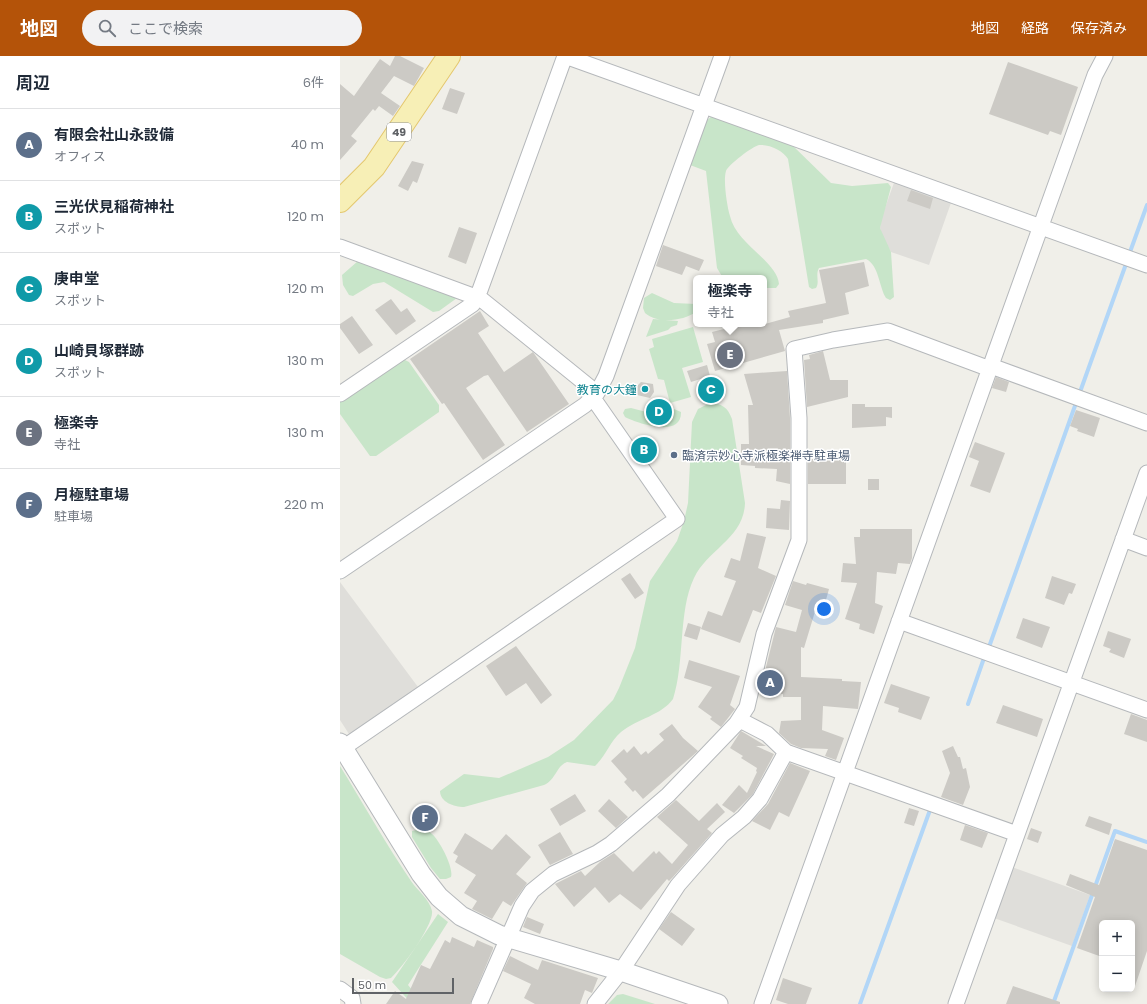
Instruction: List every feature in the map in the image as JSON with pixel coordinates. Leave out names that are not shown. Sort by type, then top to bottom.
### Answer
[{"type":"main road","name":"49","points":[[340,201],[363,180],[378,163],[449,56]]},
{"type":"street","points":[[340,394],[473,304],[477,297],[565,56],[1147,265]]},
{"type":"street","points":[[340,571],[595,396],[606,376],[722,56]]},
{"type":"street","points":[[762,1004],[1095,75],[1105,56]]},
{"type":"street","points":[[340,247],[477,297],[595,396],[677,519],[342,746],[422,874],[435,892],[450,907],[473,923],[509,938],[621,971],[718,1004]]},
{"type":"street","points":[[479,1004],[522,906],[538,884],[553,874],[583,860],[611,844],[675,790],[740,720],[747,707],[764,634],[799,540],[799,418],[794,349],[888,331],[1147,423]]},
{"type":"street","points":[[956,1004],[1147,473]]},
{"type":"street","points":[[1123,539],[1147,548]]},
{"type":"street","points":[[900,621],[1147,710]]},
{"type":"street","points":[[740,720],[767,734],[786,752],[1017,834]]},
{"type":"street","points":[[595,1004],[621,971],[668,899],[689,872],[722,835],[744,817],[760,800],[786,752]]},
{"type":"street","points":[[340,989],[352,998],[353,1004]]},
{"type":"shaded area","points":[[895,180],[952,200],[929,265],[891,252],[882,236],[880,228],[881,219]]},
{"type":"shaded area","points":[[340,582],[418,687],[417,691],[353,735],[349,734],[340,720]]},
{"type":"shaded area","points":[[1012,867],[1090,895],[1072,946],[994,918]]},
{"type":"green space","points":[[712,116],[790,143],[831,183],[852,186],[888,183],[891,187],[880,228],[891,252],[894,297],[890,300],[886,298],[874,266],[866,259],[819,268],[817,273],[818,283],[816,288],[812,289],[809,287],[788,159],[780,151],[763,145],[756,146],[736,160],[728,168],[725,175],[726,194],[729,212],[734,226],[740,235],[771,268],[777,276],[779,284],[776,288],[767,288],[767,275],[721,275],[717,268],[706,171],[690,165],[706,121]]},
{"type":"green space","points":[[358,261],[457,298],[439,311],[433,312],[384,282],[373,284],[353,296],[349,295],[343,285],[342,275]]},
{"type":"green space","points":[[652,293],[674,303],[693,304],[693,314],[678,319],[657,319],[645,313],[643,308],[644,298]]},
{"type":"green space","points":[[653,319],[678,321],[677,325],[668,330],[646,337]]},
{"type":"green space","points":[[693,327],[703,362],[682,368],[691,397],[670,403],[664,380],[658,379],[649,349],[654,347],[652,339]]},
{"type":"green space","points":[[403,359],[409,362],[439,405],[439,412],[376,456],[370,456],[340,414],[340,400]]},
{"type":"green space","points":[[710,403],[718,404],[724,407],[729,412],[732,419],[745,503],[743,515],[739,525],[700,568],[689,591],[683,621],[677,685],[673,699],[656,713],[621,732],[595,766],[567,762],[560,767],[548,783],[544,785],[464,807],[448,803],[442,798],[440,791],[464,774],[499,778],[548,757],[574,740],[613,700],[635,648],[650,581],[677,541],[684,521],[688,503],[692,422],[698,409]]},
{"type":"green space","points":[[631,408],[658,415],[674,409],[681,412],[679,420],[674,425],[658,427],[639,423],[625,417],[623,413],[625,409]]},
{"type":"green space","points":[[340,766],[393,853],[411,881],[429,903],[432,911],[428,926],[423,936],[391,978],[386,979],[380,977],[340,954]]},
{"type":"green space","points":[[421,829],[431,833],[439,842],[446,855],[450,867],[451,877],[440,879],[431,868],[412,837],[412,831]]},
{"type":"green space","points":[[438,914],[448,922],[408,985],[424,1004],[412,1004],[392,982]]},
{"type":"green space","points":[[623,994],[655,1004],[608,1004],[617,995]]},
{"type":"building","points":[[395,56],[400,56],[424,68],[414,86],[394,76],[381,93],[400,106],[393,116],[379,106],[375,111],[373,109],[351,136],[357,141],[340,160],[340,84],[354,96],[380,59],[390,66]]},
{"type":"building","points":[[1008,62],[1078,87],[1061,135],[1050,131],[1048,135],[989,114]]},
{"type":"building","points":[[450,88],[465,93],[457,114],[442,109]]},
{"type":"building","points":[[412,161],[424,164],[417,183],[413,181],[408,191],[398,186]]},
{"type":"building","points":[[911,190],[933,198],[930,209],[907,201]]},
{"type":"building","points":[[459,227],[477,233],[466,264],[448,257]]},
{"type":"building","points":[[663,245],[704,260],[699,271],[686,266],[682,275],[656,266]]},
{"type":"building","points":[[864,262],[869,286],[845,293],[849,314],[823,320],[823,323],[779,330],[785,351],[715,371],[707,344],[715,342],[712,332],[728,327],[767,327],[767,323],[790,317],[788,311],[826,303],[819,270]]},
{"type":"building","points":[[391,299],[401,312],[407,308],[416,321],[396,335],[375,310]]},
{"type":"building","points":[[480,311],[489,326],[478,333],[504,372],[533,352],[569,404],[527,432],[488,375],[484,376],[466,388],[505,445],[483,460],[444,403],[442,404],[410,359]]},
{"type":"building","points":[[352,316],[373,345],[359,354],[340,328],[340,324]]},
{"type":"building","points":[[823,351],[830,380],[848,380],[848,397],[807,407],[804,360],[810,359],[809,355]]},
{"type":"building","points":[[707,365],[710,376],[691,382],[687,371]]},
{"type":"building","points":[[787,371],[790,418],[790,484],[776,481],[777,469],[755,468],[755,466],[741,465],[741,444],[749,444],[748,405],[753,405],[744,374]]},
{"type":"building","points":[[996,377],[1009,382],[1006,392],[992,388]]},
{"type":"building","name":"教育の大鐘","points":[[641,382],[653,384],[654,392],[650,398],[637,395],[636,387]]},
{"type":"building","points":[[852,404],[865,404],[865,407],[892,407],[892,418],[886,417],[886,426],[852,428]]},
{"type":"building","points":[[1076,410],[1100,418],[1094,437],[1077,431],[1078,429],[1070,426]]},
{"type":"building","points":[[975,442],[1005,453],[990,493],[970,486],[979,461],[969,457]]},
{"type":"building","points":[[808,459],[846,459],[846,484],[808,484]]},
{"type":"building","points":[[868,479],[879,479],[879,490],[868,490]]},
{"type":"building","points":[[781,500],[790,501],[789,530],[766,528],[767,508],[780,509]]},
{"type":"building","points":[[860,529],[912,529],[912,558],[910,564],[898,563],[896,574],[877,572],[875,603],[883,606],[874,634],[859,629],[860,624],[845,619],[857,583],[841,582],[843,563],[856,564],[854,537],[860,537]]},
{"type":"building","points":[[747,533],[766,537],[758,568],[776,576],[761,613],[753,610],[740,643],[701,629],[708,611],[722,616],[736,581],[724,577],[731,558],[740,561]]},
{"type":"building","points":[[630,573],[644,593],[635,599],[621,579]]},
{"type":"building","points":[[1052,576],[1076,584],[1072,594],[1069,593],[1064,605],[1045,598]]},
{"type":"building","points":[[793,581],[829,589],[824,607],[817,605],[804,648],[801,647],[801,677],[842,679],[842,681],[861,682],[858,709],[823,706],[822,730],[844,738],[836,760],[825,756],[828,749],[801,748],[791,744],[779,733],[781,721],[801,720],[801,697],[783,697],[783,694],[760,691],[776,627],[796,632],[802,610],[785,605]]},
{"type":"building","points":[[1023,618],[1050,627],[1042,648],[1016,638]]},
{"type":"building","points":[[688,623],[701,627],[697,640],[684,636]]},
{"type":"building","points":[[1108,631],[1131,639],[1124,658],[1109,652],[1111,649],[1103,646]]},
{"type":"building","points":[[516,646],[552,695],[541,704],[526,683],[506,696],[486,666]]},
{"type":"building","points":[[689,660],[740,676],[730,705],[735,709],[721,727],[710,719],[712,717],[698,707],[712,687],[684,678]]},
{"type":"building","points":[[891,684],[930,697],[921,720],[898,712],[899,708],[884,703]]},
{"type":"building","points":[[1003,705],[1043,719],[1037,737],[996,723]]},
{"type":"building","points":[[1131,714],[1147,720],[1147,742],[1124,734]]},
{"type":"building","points":[[672,724],[683,738],[698,751],[643,799],[635,790],[633,792],[624,782],[627,779],[611,761],[624,749],[627,753],[634,746],[641,755],[646,751],[648,754],[664,740],[659,734]]},
{"type":"building","points":[[741,731],[766,746],[756,746],[774,754],[753,794],[734,813],[722,805],[739,785],[747,793],[757,772],[757,768],[741,758],[743,756],[730,748]]},
{"type":"building","points":[[953,746],[958,757],[960,757],[963,769],[966,768],[970,787],[963,805],[941,797],[950,773],[942,751]]},
{"type":"building","points":[[790,763],[810,771],[789,817],[779,812],[770,830],[752,821],[768,804]]},
{"type":"building","points":[[575,794],[586,811],[560,826],[550,809]]},
{"type":"building","points":[[609,799],[628,817],[616,828],[598,811]]},
{"type":"building","points":[[676,800],[699,821],[717,803],[725,812],[707,829],[712,833],[673,877],[669,881],[667,879],[641,910],[620,894],[609,903],[595,887],[574,907],[555,884],[581,871],[585,876],[600,862],[614,853],[633,872],[654,851],[656,854],[659,851],[672,864],[688,845],[657,817]]},
{"type":"building","points":[[909,808],[919,811],[914,826],[904,823]]},
{"type":"building","points":[[1089,816],[1112,824],[1109,835],[1085,826]]},
{"type":"building","points":[[965,825],[988,833],[982,848],[960,840]]},
{"type":"building","points":[[1031,828],[1042,832],[1038,843],[1027,839]]},
{"type":"building","points":[[560,832],[573,854],[550,865],[538,845]]},
{"type":"building","points":[[465,833],[492,850],[506,834],[531,857],[516,874],[527,883],[511,906],[503,901],[492,919],[472,909],[477,901],[464,893],[476,875],[455,862],[458,856],[453,853]]},
{"type":"building","points":[[1115,839],[1147,850],[1147,951],[1135,986],[1135,920],[1099,920],[1099,956],[1077,948],[1095,897],[1066,885],[1070,874],[1099,885]]},
{"type":"building","points":[[671,912],[695,929],[682,946],[659,929]]},
{"type":"building","points":[[527,917],[544,924],[540,934],[523,927]]},
{"type":"building","points":[[452,937],[474,947],[477,940],[493,947],[470,1004],[386,1004],[395,991],[406,999],[421,965],[430,969],[445,940],[450,943]]},
{"type":"building","points":[[510,956],[538,970],[542,960],[598,978],[592,993],[585,990],[580,1004],[535,1004],[524,998],[531,984],[503,971]]},
{"type":"building","points":[[783,978],[812,988],[806,1004],[788,1004],[776,1000]]},
{"type":"building","points":[[1013,986],[1060,1002],[1060,1004],[1006,1004]]},
{"type":"waterway","points":[[1130,252],[1147,205]]},
{"type":"waterway","points":[[1080,392],[1126,264]]},
{"type":"waterway","points":[[989,647],[1076,403]]},
{"type":"waterway","points":[[968,704],[984,658]]},
{"type":"waterway","points":[[860,1004],[930,810]]},
{"type":"waterway","points":[[1053,1004],[1115,831],[1147,842]]},
{"type":"place","name":"極楽寺","points":[[730,355]]},
{"type":"place","name":"教育の大鐘","points":[[645,389]]},
{"type":"place","name":"庚申堂","points":[[711,390]]},
{"type":"place","name":"山崎貝塚群跡","points":[[659,412]]},
{"type":"place","name":"三光伏見稲荷神社","points":[[644,450]]},
{"type":"place","name":"臨済宗妙心寺派極楽禅寺駐車場","points":[[674,455]]},
{"type":"place","name":"有限会社山永設備","points":[[770,683]]},
{"type":"place","name":"月極駐車場","points":[[425,818]]}]
